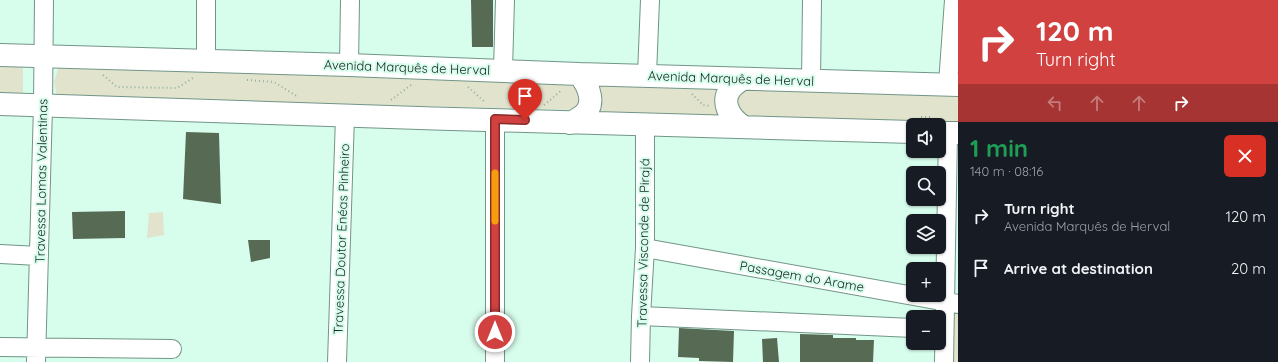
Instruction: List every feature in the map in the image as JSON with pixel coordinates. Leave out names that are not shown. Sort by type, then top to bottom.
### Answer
[{"type":"main road","name":"Avenida Marquês de Herval","points":[[0,55],[200,69],[349,65],[503,70],[584,82],[647,75],[810,81],[953,84]]},
{"type":"main road","points":[[743,79],[731,87],[727,98],[728,111],[734,120],[744,127]]},
{"type":"main road","points":[[570,123],[582,116],[588,109],[591,100],[584,82]]},
{"type":"main road","points":[[0,104],[346,116],[491,111],[570,123],[744,127],[906,125]]},
{"type":"street","name":"Travessa Lomas Valentinas","points":[[36,355],[43,106],[44,0]]},
{"type":"street","points":[[200,69],[206,0]]},
{"type":"street","points":[[349,65],[350,0]]},
{"type":"street","points":[[503,70],[505,0]]},
{"type":"street","points":[[647,75],[650,0]]},
{"type":"street","points":[[810,81],[812,0]]},
{"type":"street","points":[[953,84],[954,0]]},
{"type":"street","points":[[491,111],[495,362]]},
{"type":"street","name":"Travessa Doutor Enéas Pinheiro","points":[[336,362],[346,116]]},
{"type":"street","name":"Travessa Visconde de Pirajá","points":[[640,362],[645,248],[645,124]]},
{"type":"street","points":[[946,154],[952,303],[946,319]]},
{"type":"street","name":"Passagem do Arame","points":[[645,248],[952,303]]},
{"type":"street","points":[[0,254],[39,256]]},
{"type":"street","points":[[641,316],[906,328]]},
{"type":"street","points":[[0,348],[36,355],[172,350]]},
{"type":"street","points":[[943,350],[944,362]]},
{"type":"path","points":[[103,75],[117,87],[177,88],[200,69]]},
{"type":"path","points":[[242,80],[274,82],[298,97]]},
{"type":"path","points":[[384,100],[391,100],[416,82]]},
{"type":"path","points":[[542,106],[566,87],[584,82]]},
{"type":"path","points":[[466,85],[491,111]]},
{"type":"path","points":[[688,91],[703,104],[728,111]]},
{"type":"green space","points":[[0,59],[23,60],[23,95],[0,94]]},
{"type":"green space","points":[[60,62],[571,78],[585,100],[578,110],[57,97],[54,82]]},
{"type":"green space","points":[[590,83],[730,83],[726,120],[587,115]]},
{"type":"green space","points":[[738,86],[958,90],[958,127],[946,126],[946,118],[906,118],[906,124],[742,122],[733,94]]},
{"type":"green space","points":[[163,212],[164,235],[147,238],[149,213]]},
{"type":"green space","points":[[949,305],[958,306],[958,362],[948,362]]},
{"type":"building","points":[[471,0],[493,0],[493,47],[472,47]]},
{"type":"building","points":[[186,132],[219,133],[221,204],[183,199]]},
{"type":"building","points":[[125,211],[125,238],[73,239],[72,212]]},
{"type":"building","points":[[248,240],[270,240],[270,258],[251,262]]},
{"type":"building","points":[[679,328],[734,331],[733,362],[699,361],[699,358],[678,357]]},
{"type":"building","points":[[800,334],[833,335],[833,338],[874,340],[873,362],[800,362]]},
{"type":"building","points":[[777,338],[779,362],[763,362],[762,339]]},
{"type":"slow traffic","points":[[495,173],[495,221]]},
{"type":"route","points":[[495,332],[495,119],[525,120]]}]
